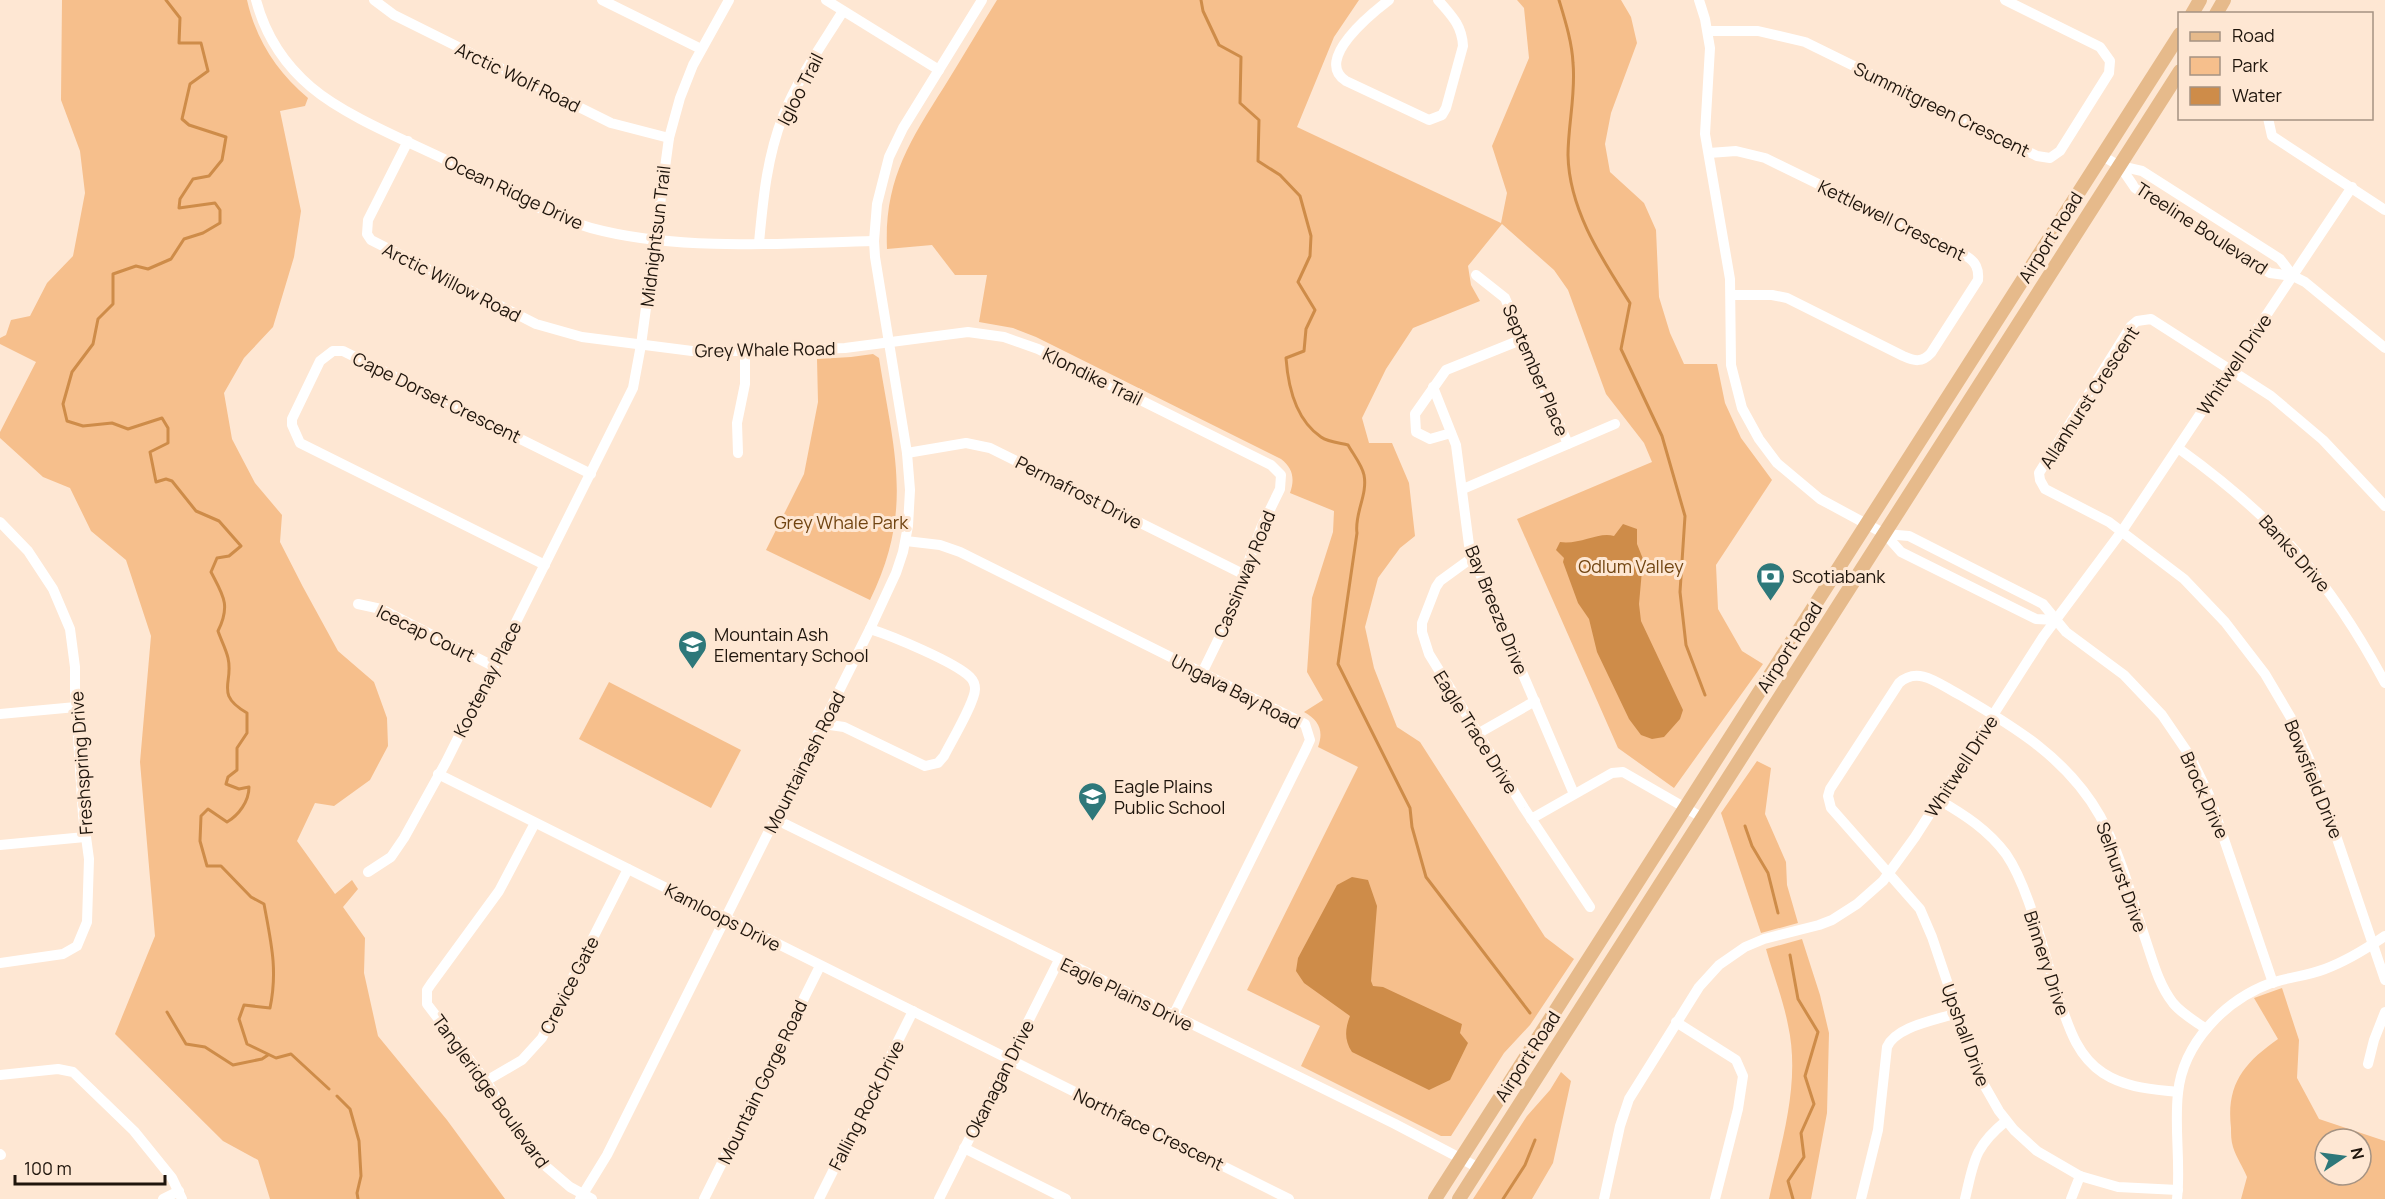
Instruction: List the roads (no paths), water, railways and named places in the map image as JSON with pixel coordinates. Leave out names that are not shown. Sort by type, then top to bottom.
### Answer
[{"type":"main road","name":"Airport Road","points":[[1436,1199],[2178,37]]},
{"type":"main road","name":"Airport Road","points":[[1459,1199],[2178,74]]},
{"type":"street","name":"Ocean Ridge Drive","points":[[256,0],[262,20],[290,66],[310,86],[333,103],[570,221],[605,232],[709,244],[874,241]]},
{"type":"street","name":"Arctic Wolf Road","points":[[374,0],[394,15],[611,123],[669,138]]},
{"type":"street","points":[[602,0],[700,49]]},
{"type":"street","name":"Midnightsun Trail","points":[[591,474],[633,388],[669,138],[680,98],[700,49],[729,0]]},
{"type":"street","points":[[826,0],[939,70]]},
{"type":"street","name":"Mountainash Road","points":[[585,1197],[776,819],[896,573],[906,541],[910,490],[907,453],[874,241],[879,191],[889,157],[903,128],[982,0]]},
{"type":"street","points":[[1389,0],[1351,33],[1338,57],[1337,71],[1346,81],[1429,120],[1442,115],[1446,108],[1462,46],[1462,36],[1456,21],[1438,0]]},
{"type":"street","name":"Brock Drive","points":[[1699,0],[1708,31],[1710,61],[1705,123],[1731,295],[1729,347],[1731,365],[1736,390],[1750,426],[1777,463],[1798,482],[1820,498],[1885,534],[1901,552],[2036,619],[2055,620]]},
{"type":"street","name":"Summitgreen Crescent","points":[[1708,31],[1758,31],[1805,42],[2037,156],[2050,158],[2060,151],[2109,73],[2110,61],[2100,47],[2005,0]]},
{"type":"street","name":"Igloo Trail","points":[[759,243],[768,168],[784,114],[801,80],[843,11]]},
{"type":"street","points":[[2268,120],[2272,136],[2385,210]]},
{"type":"street","name":"Arctic Willow Road","points":[[408,141],[368,220],[366,226],[371,240],[536,324],[582,336],[641,345]]},
{"type":"street","name":"Kettlewell Crescent","points":[[1709,153],[1736,151],[1765,158],[1966,256],[1976,265],[1978,273],[1977,280],[1931,353],[1919,361],[1903,356],[1787,298],[1772,295],[1731,295]]},
{"type":"street","name":"Treeline Boulevard","points":[[2102,156],[2120,166],[2142,171],[2152,177],[2280,258],[2293,276]]},
{"type":"street","name":"Treeline Boulevard","points":[[2120,166],[2135,188],[2270,273],[2293,276],[2305,282],[2331,301],[2385,348]]},
{"type":"street","name":"Whitwell Drive","points":[[1604,1199],[1626,1107],[1633,1090],[1706,979],[1731,956],[1754,942],[1832,920],[1872,892],[1889,874],[2055,620],[2122,531],[2352,187]]},
{"type":"street","name":"September Place","points":[[1476,274],[1505,297],[1568,444]]},
{"type":"street","name":"Allanhurst Crescent","points":[[2122,531],[2109,522],[2048,492],[2042,486],[2039,473],[2131,326],[2137,321],[2151,319],[2231,368]]},
{"type":"street","name":"Klondike Trail","points":[[888,342],[956,332],[982,333],[1017,340],[1271,465],[1281,475]]},
{"type":"street","points":[[1450,433],[1430,439],[1416,432],[1415,414],[1446,370],[1523,339]]},
{"type":"street","name":"Grey Whale Road","points":[[641,345],[692,351],[745,351],[845,348],[888,342]]},
{"type":"street","name":"Cape Dorset Crescent","points":[[545,565],[300,443],[292,425],[292,419],[320,361],[333,351],[343,351],[591,474]]},
{"type":"street","points":[[738,453],[737,423],[745,384],[745,351]]},
{"type":"street","points":[[2231,368],[2309,426],[2385,506]]},
{"type":"street","name":"Bay Breeze Drive","points":[[1433,387],[1456,445],[1469,545],[1473,557],[1574,794]]},
{"type":"street","points":[[1463,489],[1615,424]]},
{"type":"street","name":"Permafrost Drive","points":[[907,453],[966,443],[990,448],[1243,574]]},
{"type":"street","name":"Banks Drive","points":[[2178,448],[2245,499],[2298,551],[2327,586],[2385,683]]},
{"type":"street","name":"Kootenay Place","points":[[368,872],[391,856],[404,838],[591,474]]},
{"type":"street","name":"Cassinway Road","points":[[1202,672],[1223,630],[1261,528],[1280,489],[1281,475]]},
{"type":"street","name":"Freshspring Drive","points":[[0,963],[63,954],[77,946],[87,922],[89,859],[76,706],[75,666],[70,629],[53,589],[28,551],[1,526]]},
{"type":"street","name":"Bowsfield Drive","points":[[2122,531],[2184,579],[2205,600],[2236,634],[2277,694],[2291,718],[2313,768],[2385,980]]},
{"type":"street","name":"Brock Drive","points":[[1885,534],[1909,536],[2043,604],[2066,632],[2112,665],[2141,691],[2162,715],[2190,756],[2217,816],[2273,983]]},
{"type":"street","name":"Ungava Bay Road","points":[[906,541],[940,545],[960,552],[1305,724],[1310,740],[1173,1016]]},
{"type":"street","name":"Eagle Trace Drive","points":[[1473,557],[1440,581],[1423,618],[1422,627],[1431,660],[1531,819],[1590,907]]},
{"type":"street","name":"Icecap Court","points":[[358,604],[381,609],[493,666]]},
{"type":"street","points":[[823,724],[844,727],[918,764],[931,766],[938,763],[944,756],[971,702],[975,690],[974,681],[969,676],[889,635],[870,629]]},
{"type":"street","name":"Selhurst Drive","points":[[1889,874],[1837,816],[1831,808],[1828,796],[1833,784],[1899,683],[1908,676],[1922,675],[1994,714],[2042,747],[2065,769],[2088,797],[2114,845],[2161,983],[2179,1009],[2206,1029]]},
{"type":"street","points":[[1479,733],[1535,701]]},
{"type":"street","points":[[0,714],[76,706]]},
{"type":"street","points":[[1531,819],[1612,773],[1623,772],[1703,818]]},
{"type":"street","name":"Kamloops Drive","points":[[438,774],[1009,1059]]},
{"type":"street","name":"Binnery Drive","points":[[1939,800],[1981,826],[2006,855],[2014,869],[2068,1026],[2085,1058],[2104,1073],[2133,1087],[2178,1092]]},
{"type":"street","name":"Eagle Plains Drive","points":[[776,819],[1479,1168]]},
{"type":"street","name":"Tangleridge Boulevard","points":[[535,823],[498,891],[427,990],[427,1004],[486,1081],[535,1157],[555,1176],[585,1197]]},
{"type":"street","points":[[0,845],[86,837]]},
{"type":"street","name":"Crevice Gate","points":[[486,1081],[522,1060],[542,1038],[628,869]]},
{"type":"street","name":"Upshall Drive","points":[[1889,874],[1924,917],[1979,1076],[2006,1121],[2037,1151],[2080,1176],[2129,1188],[2178,1195]]},
{"type":"street","points":[[2178,1195],[2178,1092],[2190,1057],[2206,1029],[2240,999],[2273,983],[2327,968],[2373,945],[2385,936]]},
{"type":"street","name":"Okanagan Drive","points":[[939,1199],[1059,960]]},
{"type":"street","name":"Mountain Gorge Road","points":[[704,1199],[820,966]]},
{"type":"street","name":"Falling Rock Drive","points":[[819,1199],[913,1011]]},
{"type":"street","points":[[2368,1064],[2385,1012]]},
{"type":"street","points":[[1861,1199],[1878,1130],[1887,1047],[1890,1041],[1902,1031],[1957,1013]]},
{"type":"street","points":[[1676,1022],[1736,1060],[1743,1076],[1738,1109],[1715,1199]]},
{"type":"street","name":"Northface Crescent","points":[[1009,1059],[1289,1199]]},
{"type":"street","points":[[0,1076],[58,1069],[73,1072],[134,1131],[172,1178],[181,1195],[163,1199]]},
{"type":"street","points":[[1965,1199],[1977,1151],[1984,1140],[2006,1121]]},
{"type":"street","points":[[964,1148],[1066,1199]]},
{"type":"street","points":[[2071,1199],[2080,1176]]},
{"type":"water","points":[[1623,524],[1637,529],[1637,544],[1643,559],[1639,604],[1641,621],[1683,710],[1680,719],[1664,737],[1652,739],[1641,735],[1629,719],[1597,652],[1589,619],[1578,603],[1563,562],[1564,558],[1556,550],[1560,542],[1575,542],[1602,535],[1614,536]]},
{"type":"water","points":[[1352,877],[1368,880],[1377,906],[1371,981],[1373,986],[1383,987],[1462,1024],[1460,1033],[1468,1043],[1450,1080],[1429,1090],[1352,1052],[1346,1034],[1350,1016],[1304,983],[1296,971],[1298,958],[1337,885]]},
{"type":"waterway","points":[[166,0],[180,18],[179,43],[201,43],[208,71],[190,84],[182,119],[189,125],[226,137],[222,160],[209,176],[193,179],[180,199],[179,208],[215,203],[220,210],[220,223],[203,233],[184,239],[171,259],[148,269],[136,266],[113,274],[113,304],[98,319],[93,344],[72,372],[63,404],[67,421],[83,426],[112,423],[128,429],[162,418],[168,428],[168,443],[150,452],[156,482],[166,479],[172,481],[196,511],[219,521],[241,546],[229,556],[217,558],[211,572],[219,587],[225,607],[218,631],[228,658],[228,694],[231,700],[247,713],[247,733],[237,748],[237,770],[228,777],[226,784],[239,789],[249,787],[249,792],[236,816],[227,822],[208,809],[201,816],[200,841],[207,866],[221,866],[251,897],[264,904],[273,956],[272,994],[270,1008],[244,1005],[239,1019],[247,1044],[276,1058],[291,1054],[329,1089]]},
{"type":"waterway","points":[[1201,0],[1203,11],[1219,45],[1241,57],[1240,103],[1259,120],[1258,161],[1280,175],[1300,196],[1311,236],[1310,256],[1298,282],[1315,310],[1306,329],[1304,351],[1286,358],[1291,391],[1299,412],[1312,430],[1321,437],[1348,445],[1364,475],[1364,490],[1357,519],[1357,533],[1338,664],[1410,808],[1412,827],[1426,877],[1530,1013]]},
{"type":"waterway","points":[[1559,0],[1570,39],[1573,63],[1568,155],[1574,195],[1598,251],[1630,303],[1621,349],[1662,436],[1685,516],[1680,592],[1686,645],[1705,695]]},
{"type":"waterway","points":[[1745,826],[1752,846],[1768,873],[1778,913]]},
{"type":"waterway","points":[[1790,955],[1798,999],[1818,1032],[1805,1076],[1814,1104],[1801,1133],[1804,1157],[1788,1181],[1793,1199]]},
{"type":"waterway","points":[[167,1012],[186,1044],[205,1047],[233,1065],[262,1059],[268,1055]]},
{"type":"waterway","points":[[337,1096],[350,1109],[359,1141],[361,1176],[358,1199]]},
{"type":"waterway","points":[[1503,1199],[1525,1165],[1535,1140]]},
{"type":"place","name":"Scotiabank","points":[[1771,602]]},
{"type":"place","name":"Mountain Ash Elementary School","points":[[693,670]]},
{"type":"place","name":"Eagle Plains Public School","points":[[1093,822]]},
{"type":"park label","name":"Grey Whale Park","points":[[841,522]]},
{"type":"park label","name":"Odlum Valley","points":[[1631,566]]}]
